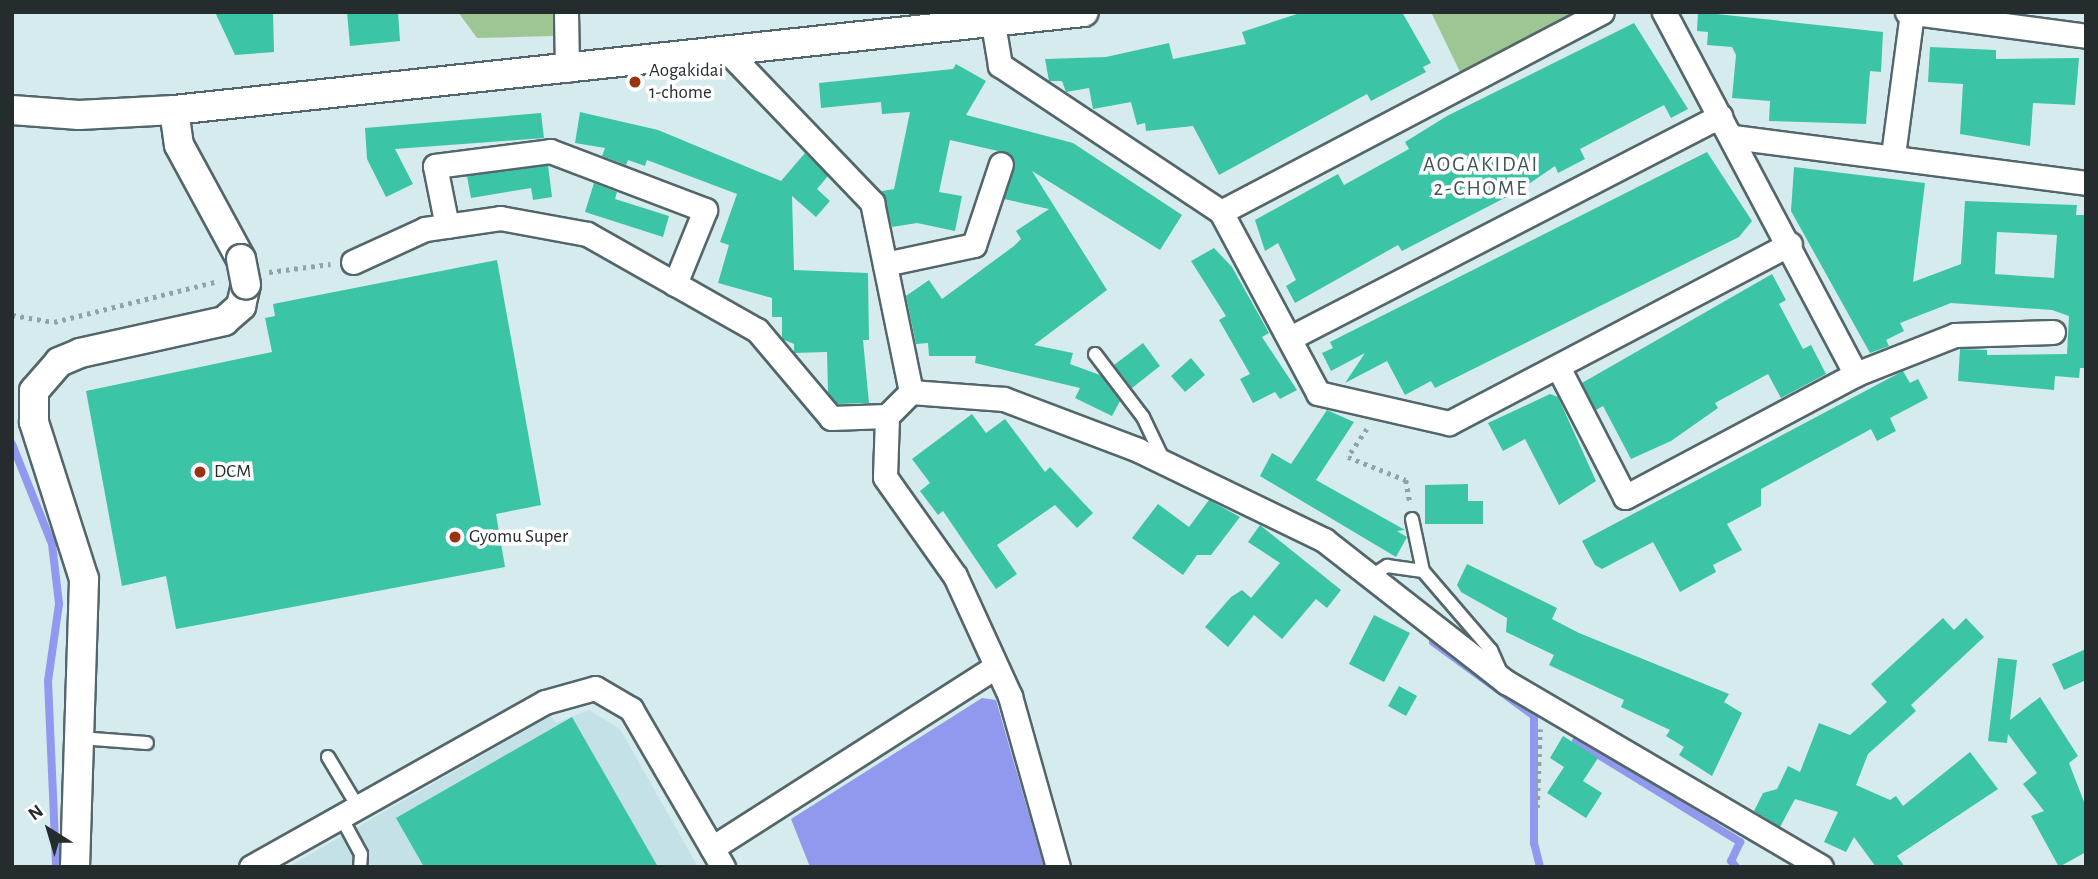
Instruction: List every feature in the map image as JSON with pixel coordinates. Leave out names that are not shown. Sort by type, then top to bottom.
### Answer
[{"type":"street","points":[[566,12],[567,70]]},
{"type":"street","points":[[12,110],[79,115],[174,110],[729,53],[991,18],[1084,12]]},
{"type":"street","points":[[1221,212],[1602,12]]},
{"type":"street","points":[[1664,12],[1790,244],[1856,374]]},
{"type":"street","points":[[1893,155],[1910,13],[2086,36]]},
{"type":"street","points":[[991,18],[1000,65],[1221,212],[1292,337],[1318,393],[1450,423],[1790,244]]},
{"type":"street","points":[[729,53],[872,202],[911,392]]},
{"type":"street","points":[[75,867],[75,738],[83,579],[33,422],[34,391],[60,362],[80,353],[224,321],[241,306],[244,273],[179,145],[174,110]]},
{"type":"street","points":[[1292,337],[1720,116]]},
{"type":"street","points":[[1733,137],[1893,155],[2086,183]]},
{"type":"street","points":[[447,226],[435,166],[550,151],[705,210],[675,284]]},
{"type":"street","points":[[885,264],[974,246],[1001,164]]},
{"type":"street","points":[[353,262],[447,226],[500,218],[587,234],[757,330],[831,418],[887,416],[911,392],[1004,399],[1165,463],[1324,540],[1373,575],[1506,682],[1821,867]]},
{"type":"street","points":[[1558,367],[1625,497],[1856,374],[1955,335],[2053,332]]},
{"type":"street","points":[[887,416],[885,477],[955,576],[1010,696],[1058,867]]},
{"type":"street","points":[[251,867],[545,702],[595,688],[631,709],[717,857],[995,667]]},
{"type":"lane","points":[[1094,354],[1143,417],[1165,463]]},
{"type":"lane","points":[[1412,519],[1423,571],[1491,650],[1506,682]]},
{"type":"lane","points":[[1373,575],[1387,566],[1423,571]]},
{"type":"lane","points":[[75,738],[147,743]]},
{"type":"lane","points":[[328,757],[349,812],[361,860],[369,867]]},
{"type":"path","points":[[12,315],[54,322],[244,273],[353,262]]},
{"type":"path","points":[[1361,437],[1348,457],[1406,480],[1412,519]]},
{"type":"path","points":[[1537,808],[1537,745],[1546,705]]},
{"type":"shaded area","points":[[589,710],[620,729],[698,867],[288,867],[551,716],[556,723]]},
{"type":"green space","points":[[458,12],[555,12],[553,36],[477,38]]},
{"type":"green space","points":[[1431,12],[1580,12],[1461,74]]},
{"type":"water","points":[[982,698],[996,700],[1044,867],[810,867],[791,819]]},
{"type":"building","points":[[215,12],[273,12],[274,52],[235,55]]},
{"type":"building","points":[[347,12],[398,12],[400,41],[350,46]]},
{"type":"building","points":[[1303,12],[1402,12],[1431,63],[1423,67],[1426,72],[1371,101],[1367,94],[1219,175],[1193,126],[1146,131],[1145,123],[1137,125],[1131,102],[1093,109],[1089,88],[1066,92],[1062,81],[1049,81],[1045,59],[1106,57],[1169,43],[1173,59],[1246,44],[1242,32]]},
{"type":"building","points":[[1698,12],[1883,32],[1881,72],[1870,71],[1866,124],[1769,121],[1770,101],[1732,98],[1736,55],[1732,47],[1707,45],[1708,32],[1697,31]]},
{"type":"building","points":[[1634,23],[1688,109],[1671,118],[1664,105],[1580,149],[1585,159],[1558,173],[1555,166],[1520,190],[1402,251],[1398,245],[1295,303],[1286,286],[1296,280],[1278,243],[1265,251],[1255,220],[1338,174],[1344,185],[1409,149],[1405,142],[1447,116]]},
{"type":"building","points":[[1930,47],[1996,50],[1996,59],[2079,58],[2075,105],[2033,103],[2030,146],[1960,134],[1963,84],[1928,82]]},
{"type":"building","points":[[956,64],[986,81],[966,115],[1073,143],[1182,215],[1160,250],[1032,171],[1107,290],[1034,345],[1073,353],[1070,364],[1100,375],[1120,401],[1112,416],[1075,398],[1080,388],[975,363],[976,356],[929,356],[928,343],[916,344],[906,296],[929,280],[942,299],[1014,246],[1021,239],[1016,231],[1049,209],[1004,199],[1014,168],[1011,154],[950,140],[939,192],[962,196],[955,231],[917,223],[892,227],[882,191],[894,189],[910,112],[882,114],[881,102],[821,108],[819,83],[953,69]]},
{"type":"building","points":[[580,112],[658,130],[781,181],[805,153],[828,176],[817,189],[830,201],[816,217],[792,196],[794,270],[868,273],[869,340],[863,340],[869,403],[837,404],[828,392],[827,352],[794,353],[794,344],[782,339],[782,317],[772,317],[772,298],[718,283],[729,245],[720,242],[737,194],[647,160],[645,166],[628,160],[626,165],[602,156],[605,148],[575,143]]},
{"type":"building","points":[[541,113],[544,138],[395,149],[413,184],[386,197],[367,159],[365,128]]},
{"type":"building","points":[[1707,152],[1752,221],[1739,237],[1435,388],[1431,381],[1405,395],[1387,361],[1345,383],[1365,353],[1331,371],[1322,353],[1333,348],[1330,342]]},
{"type":"building","points":[[548,165],[552,197],[533,200],[531,188],[471,198],[467,176]]},
{"type":"building","points":[[1794,167],[1925,183],[1913,282],[1961,264],[1965,201],[2077,205],[2076,215],[2086,215],[2086,368],[2080,368],[2079,378],[2055,376],[2054,390],[1958,381],[1960,349],[1987,350],[1987,355],[2067,354],[2069,316],[2052,310],[1951,303],[1900,323],[1904,331],[1886,340],[1889,346],[1870,353],[1791,211]],"holes":[[[1997,232],[2057,235],[2054,278],[1995,274]]]},
{"type":"building","points":[[594,183],[617,192],[615,199],[669,216],[663,237],[585,212]]},
{"type":"building","points":[[1214,248],[1232,267],[1269,333],[1262,337],[1297,390],[1280,399],[1275,392],[1253,403],[1240,379],[1250,374],[1219,320],[1226,316],[1191,261]]},
{"type":"building","points":[[497,260],[541,505],[496,514],[505,567],[176,629],[166,576],[122,586],[86,391],[272,352],[265,318],[275,316],[273,304]]},
{"type":"building","points":[[1772,274],[1786,300],[1779,304],[1803,349],[1811,345],[1826,374],[1781,398],[1768,374],[1715,403],[1718,408],[1671,441],[1631,459],[1603,406],[1596,410],[1582,383]]},
{"type":"building","points":[[1143,343],[1160,366],[1132,388],[1114,365]]},
{"type":"building","points":[[1191,358],[1205,375],[1185,392],[1171,376]]},
{"type":"building","points":[[1903,371],[1910,383],[1918,379],[1928,398],[1890,418],[1896,431],[1877,441],[1871,429],[1761,489],[1761,506],[1727,524],[1742,550],[1713,565],[1716,572],[1680,592],[1653,542],[1602,569],[1595,565],[1582,541]]},
{"type":"building","points":[[1550,394],[1558,397],[1596,481],[1559,505],[1525,439],[1503,451],[1488,423]]},
{"type":"building","points":[[1327,410],[1354,422],[1316,480],[1405,530],[1397,531],[1407,537],[1396,557],[1260,476],[1272,453],[1291,464]]},
{"type":"building","points":[[972,414],[986,433],[1005,419],[1045,472],[1050,467],[1093,513],[1077,528],[1055,505],[997,545],[1017,574],[996,589],[943,511],[938,515],[920,491],[930,483],[912,459]]},
{"type":"building","points":[[1468,484],[1468,501],[1483,501],[1483,524],[1425,524],[1425,485]]},
{"type":"building","points":[[1209,500],[1240,517],[1211,555],[1197,555],[1183,575],[1132,538],[1158,504],[1189,527]]},
{"type":"building","points":[[1260,525],[1341,590],[1327,608],[1316,599],[1282,639],[1254,615],[1228,647],[1205,627],[1231,597],[1242,590],[1251,598],[1280,563],[1248,542]]},
{"type":"building","points":[[1467,564],[1557,608],[1552,619],[1579,633],[1729,694],[1724,702],[1742,713],[1712,776],[1679,755],[1684,747],[1666,736],[1670,730],[1621,707],[1624,700],[1549,665],[1554,655],[1506,632],[1507,618],[1461,592],[1457,585]]},
{"type":"building","points":[[1374,615],[1410,633],[1384,682],[1349,664]]},
{"type":"building","points":[[1943,618],[1954,630],[1966,618],[1984,637],[1911,705],[1916,711],[1868,754],[1856,785],[1890,800],[1896,796],[1903,806],[1970,752],[1998,789],[1897,856],[1905,867],[1876,867],[1854,837],[1846,852],[1824,842],[1838,812],[1795,799],[1780,827],[1754,811],[1763,793],[1777,789],[1788,766],[1800,772],[1819,723],[1850,735],[1887,702],[1871,684]]},
{"type":"building","points":[[2086,649],[2086,680],[2064,690],[2052,664]]},
{"type":"building","points":[[1998,658],[2017,660],[2010,720],[2040,697],[2078,756],[2069,763],[2086,807],[2086,852],[2059,867],[2031,816],[2044,811],[2023,784],[2037,773],[2008,734],[2007,743],[1988,741]]},
{"type":"building","points":[[1399,686],[1417,696],[1406,716],[1388,706]]},
{"type":"building","points":[[572,717],[658,867],[424,867],[396,818]]},
{"type":"building","points":[[1563,736],[1598,758],[1583,781],[1602,793],[1586,818],[1547,793],[1564,767],[1550,758]]},
{"type":"waterway","points":[[12,444],[52,544],[59,604],[48,681],[56,867]]},
{"type":"waterway","points":[[1433,642],[1534,716],[1534,843],[1540,867]]},
{"type":"waterway","points":[[1576,741],[1740,842],[1731,861],[1736,867]]},
{"type":"place","name":"Aogakidai 1-chome","points":[[635,82]]},
{"type":"place","name":"DCM","points":[[200,472]]},
{"type":"place","name":"Gyomu Super","points":[[455,537]]},
{"type":"district","name":"AOGAKIDAI 2-CHOME","points":[[1481,177]]}]
